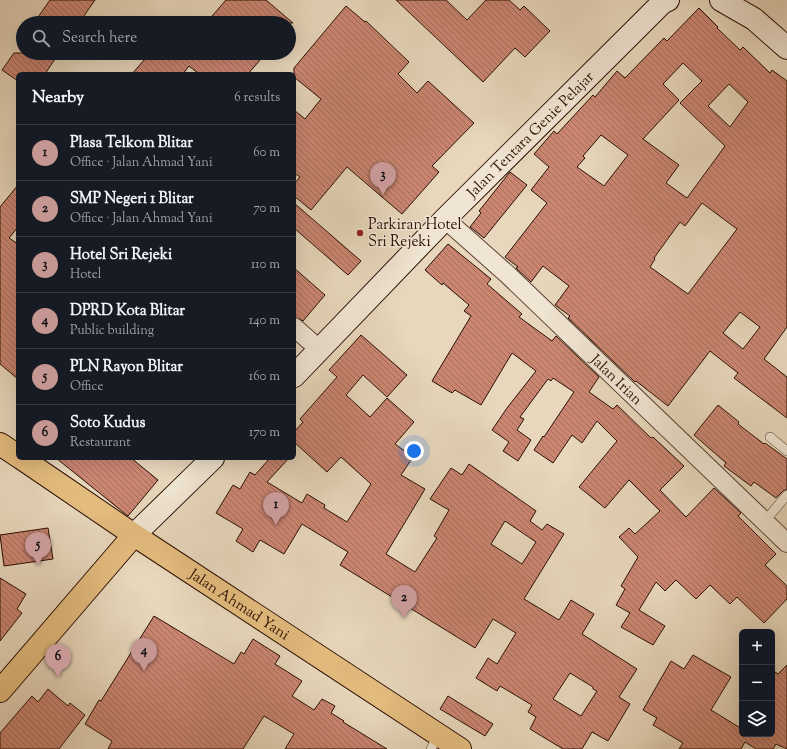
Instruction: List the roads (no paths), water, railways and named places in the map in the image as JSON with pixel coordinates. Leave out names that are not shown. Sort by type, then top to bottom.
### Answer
[{"type":"main road","points":[[721,0],[754,19],[787,48]]},
{"type":"main road","name":"Jalan Tentara Genie Pelajar","points":[[296,374],[445,219],[664,1]]},
{"type":"main road","points":[[0,444],[16,455]]},
{"type":"main road","name":"Jalan Ahmad Yani","points":[[24,460],[435,742],[460,749]]},
{"type":"main road","points":[[0,691],[134,535],[211,460]]},
{"type":"street","name":"Jalan Irian","points":[[445,219],[507,274],[787,543]]},
{"type":"street","points":[[296,329],[320,350]]},
{"type":"lane","points":[[770,437],[787,451]]},
{"type":"lane","points":[[764,522],[787,495]]},
{"type":"place","name":"Hotel Sri Rejeki","points":[[383,195]]},
{"type":"place","name":"Parkiran Hotel Sri Rejeki","points":[[360,233]]},
{"type":"place","name":"Plasa Telkom Blitar","points":[[276,525]]},
{"type":"place","name":"PLN Rayon Blitar","points":[[38,565]]},
{"type":"place","name":"SMP Negeri 1 Blitar","points":[[404,618]]},
{"type":"place","name":"DPRD Kota Blitar","points":[[144,671]]},
{"type":"place","name":"Soto Kudus","points":[[58,677]]}]
